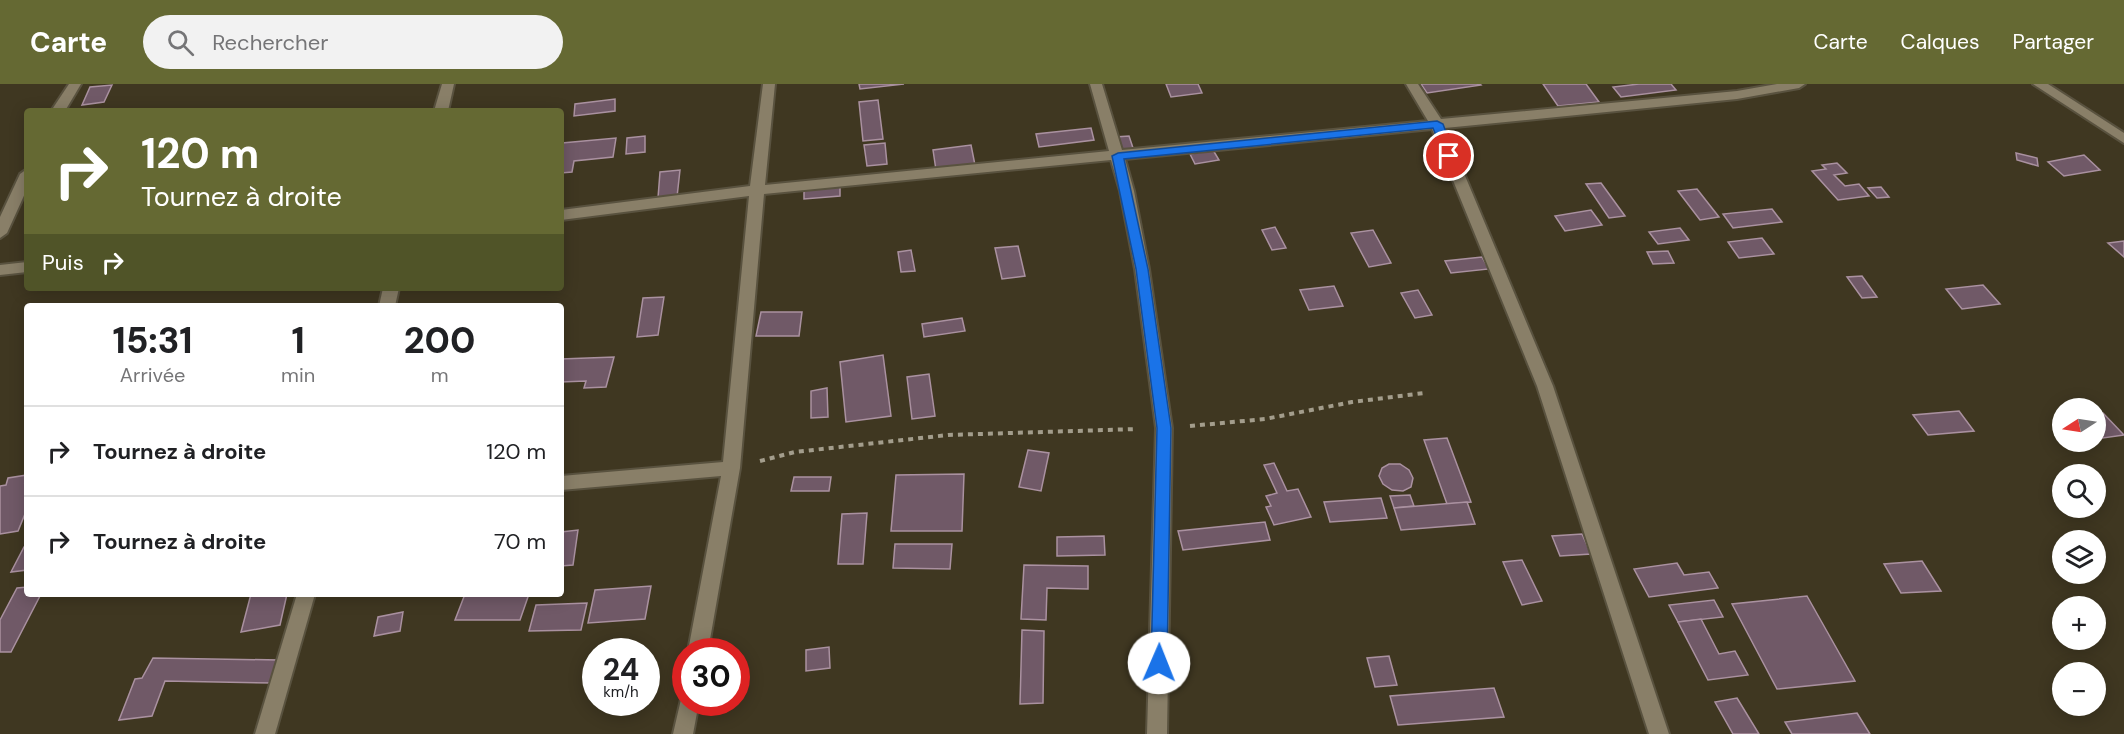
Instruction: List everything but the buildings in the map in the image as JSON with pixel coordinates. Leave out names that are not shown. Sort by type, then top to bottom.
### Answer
[{"type":"street","points":[[60,108],[75,84]]},
{"type":"street","points":[[442,108],[448,84]]},
{"type":"street","points":[[700,638],[731,468],[769,84]]},
{"type":"street","points":[[1096,84],[1118,156],[1142,269],[1164,428],[1157,734]]},
{"type":"street","points":[[1412,84],[1437,124],[1545,386],[1659,734]]},
{"type":"street","points":[[1726,84],[1737,95]]},
{"type":"street","points":[[564,215],[757,190],[1737,95],[1799,84]]},
{"type":"street","points":[[2039,84],[2123,137]]},
{"type":"street","points":[[0,233],[24,181]]},
{"type":"street","points":[[0,270],[24,267]]},
{"type":"street","points":[[564,483],[731,468]]},
{"type":"street","points":[[265,734],[305,597]]},
{"type":"street","points":[[683,734],[686,716]]},
{"type":"path","points":[[731,468],[795,452],[948,435],[1164,428],[1265,419],[1352,402],[1424,393]]},
{"type":"route","points":[[1159,663],[1164,428],[1142,269],[1118,156],[1437,124],[1449,156]]}]
